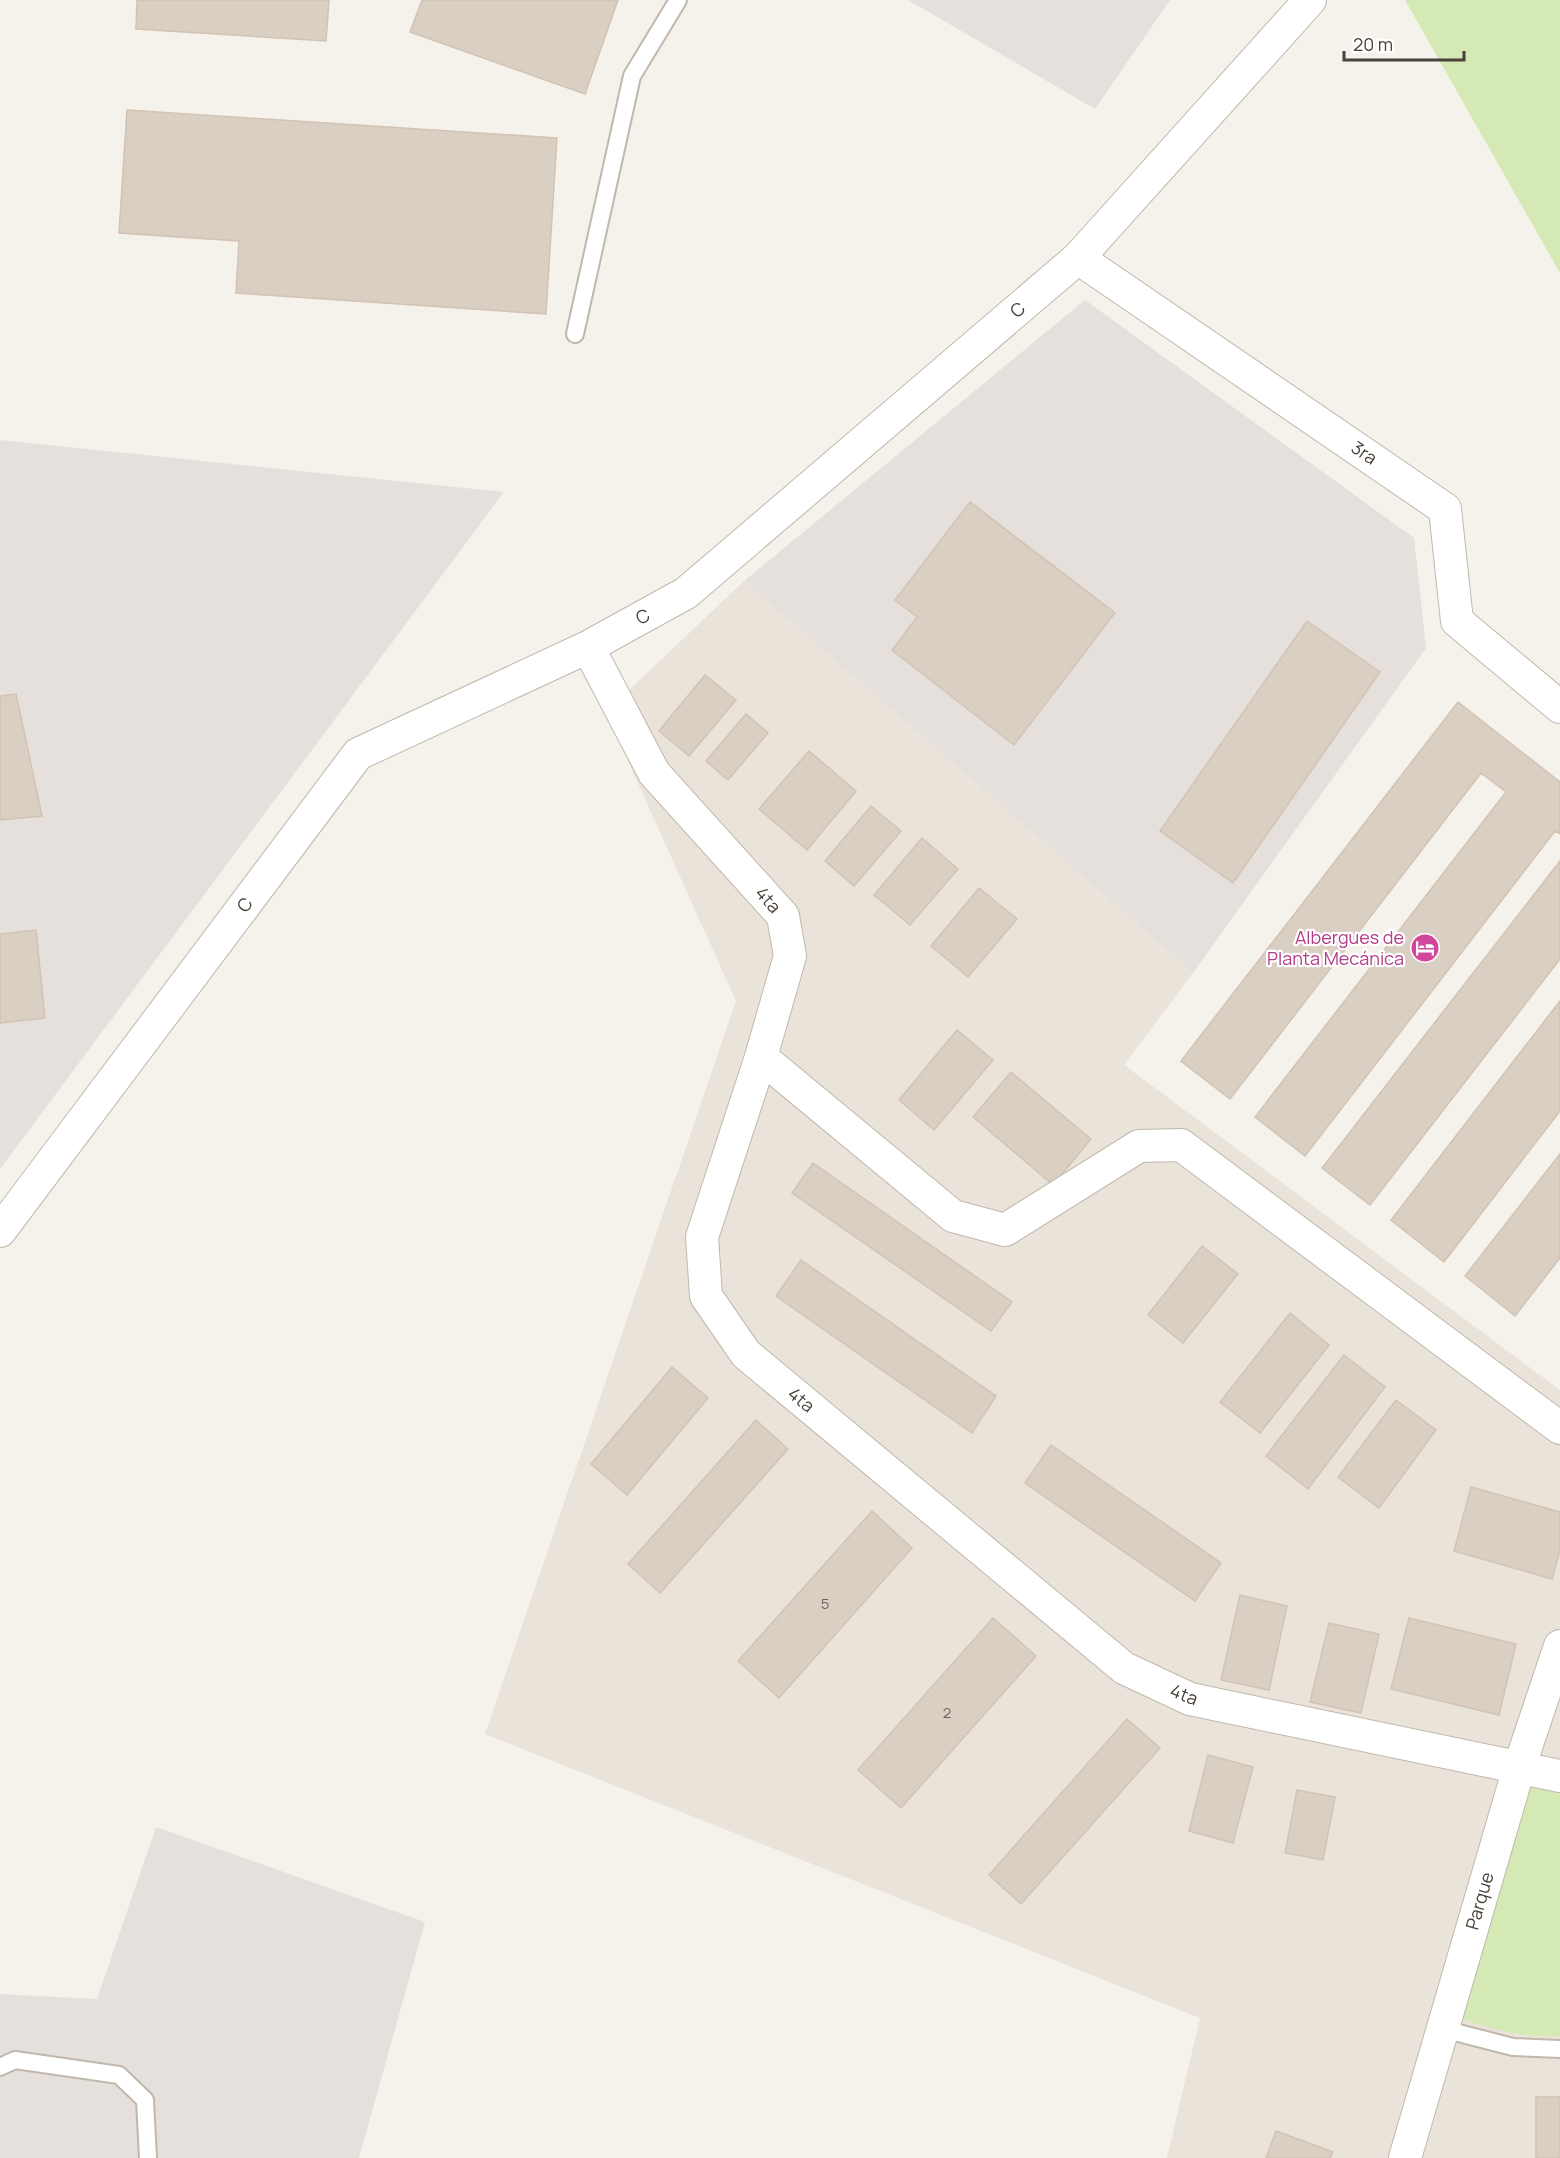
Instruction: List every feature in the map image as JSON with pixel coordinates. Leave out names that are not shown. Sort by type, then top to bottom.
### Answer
[{"type":"street","name":"C","points":[[0,1231],[358,754],[588,648],[686,593],[1078,258],[1310,0]]},
{"type":"street","name":"3ra","points":[[1078,258],[1445,509],[1457,621],[1560,707]]},
{"type":"street","name":"4ta","points":[[588,648],[654,773],[783,916],[790,956],[761,1057],[702,1238],[706,1296],[746,1354],[1124,1668],[1190,1699],[1560,1776]]},
{"type":"street","points":[[761,1057],[953,1216],[1005,1230],[1139,1146],[1181,1145],[1560,1428]]},
{"type":"street","name":"Parque","points":[[1405,2158],[1520,1768],[1560,1646]]},
{"type":"lane","points":[[574,334],[632,76],[678,0]]},
{"type":"lane","points":[[1443,2029],[1513,2047],[1560,2049]]},
{"type":"lane","points":[[0,2067],[15,2060],[118,2075],[146,2100],[148,2158]]},
{"type":"shaded area","points":[[908,0],[1170,0],[1095,109]]},
{"type":"shaded area","points":[[1085,300],[1414,538],[1426,648],[1193,973],[744,581]]},
{"type":"shaded area","points":[[0,440],[504,492],[0,1169]]},
{"type":"shaded area","points":[[744,581],[1193,973],[1124,1065],[1560,1390],[1560,2158],[1167,2158],[1200,2018],[485,1734],[736,1001],[606,712]]},
{"type":"shaded area","points":[[156,1827],[425,1922],[359,2158],[0,2158],[0,1994],[97,1999]]},
{"type":"green space","points":[[1405,0],[1560,0],[1560,273]]},
{"type":"green space","points":[[1530,1777],[1560,1784],[1560,2036],[1534,2036],[1510,2032],[1462,2019]]},
{"type":"building","points":[[137,0],[329,0],[326,41],[136,29]]},
{"type":"building","points":[[422,0],[618,0],[585,94],[410,32]]},
{"type":"building","points":[[127,110],[557,138],[546,314],[236,293],[239,241],[119,233]]},
{"type":"building","points":[[970,502],[1115,613],[1014,745],[892,650],[917,617],[895,600]]},
{"type":"building","points":[[1307,621],[1380,672],[1233,883],[1160,831]]},
{"type":"building","points":[[705,675],[736,700],[689,756],[659,731]]},
{"type":"building","points":[[16,694],[42,816],[0,820],[0,696]]},
{"type":"building","name":"Albergues de Planta Mecánica","points":[[1458,702],[1560,782],[1560,834],[1555,831],[1305,1156],[1255,1117],[1506,792],[1481,773],[1230,1099],[1181,1061]]},
{"type":"building","points":[[746,714],[768,733],[728,780],[706,761]]},
{"type":"building","points":[[809,751],[856,791],[807,850],[759,809]]},
{"type":"building","points":[[871,806],[901,831],[854,886],[825,861]]},
{"type":"building","points":[[922,838],[958,869],[910,925],[874,895]]},
{"type":"building","points":[[1560,861],[1560,959],[1370,1205],[1322,1168]]},
{"type":"building","points":[[979,888],[1017,919],[968,977],[931,946]]},
{"type":"building","points":[[36,930],[45,1018],[0,1023],[0,934]]},
{"type":"building","points":[[1560,1001],[1560,1111],[1444,1262],[1391,1220]]},
{"type":"building","points":[[957,1030],[993,1060],[934,1130],[899,1100]]},
{"type":"building","points":[[1011,1072],[1091,1139],[1053,1185],[973,1117]]},
{"type":"building","points":[[1560,1154],[1560,1258],[1515,1316],[1465,1276]]},
{"type":"building","points":[[813,1163],[1012,1302],[991,1331],[792,1193]]},
{"type":"building","points":[[1202,1246],[1238,1274],[1183,1343],[1148,1315]]},
{"type":"building","points":[[801,1260],[996,1396],[972,1433],[776,1296]]},
{"type":"building","points":[[1290,1313],[1329,1345],[1260,1433],[1220,1402]]},
{"type":"building","points":[[1344,1355],[1385,1387],[1308,1489],[1266,1456]]},
{"type":"building","points":[[672,1367],[708,1398],[627,1495],[591,1464]]},
{"type":"building","points":[[1396,1400],[1436,1430],[1379,1508],[1338,1477]]},
{"type":"building","points":[[756,1420],[788,1449],[660,1593],[628,1564]]},
{"type":"building","points":[[1051,1445],[1221,1563],[1195,1601],[1025,1483]]},
{"type":"building","points":[[1471,1487],[1560,1512],[1560,1550],[1552,1579],[1454,1551]]},
{"type":"building","points":[[872,1511],[912,1548],[779,1698],[738,1661]]},
{"type":"building","points":[[1240,1595],[1287,1606],[1269,1690],[1221,1680]]},
{"type":"building","points":[[993,1618],[1036,1656],[901,1808],[858,1770]]},
{"type":"building","points":[[1409,1618],[1516,1644],[1499,1715],[1391,1689]]},
{"type":"building","points":[[1329,1623],[1379,1634],[1361,1713],[1310,1702]]},
{"type":"building","points":[[1127,1719],[1160,1748],[1021,1904],[989,1875]]},
{"type":"building","points":[[1208,1755],[1253,1767],[1233,1843],[1189,1831]]},
{"type":"building","points":[[1297,1790],[1335,1797],[1323,1860],[1285,1853]]},
{"type":"building","points":[[1536,2097],[1560,2097],[1560,2158],[1536,2158]]},
{"type":"building","points":[[1276,2131],[1333,2152],[1330,2158],[1266,2158]]},
{"type":"place","name":"Albergues de Planta Mecánica","points":[[1425,948]]}]
